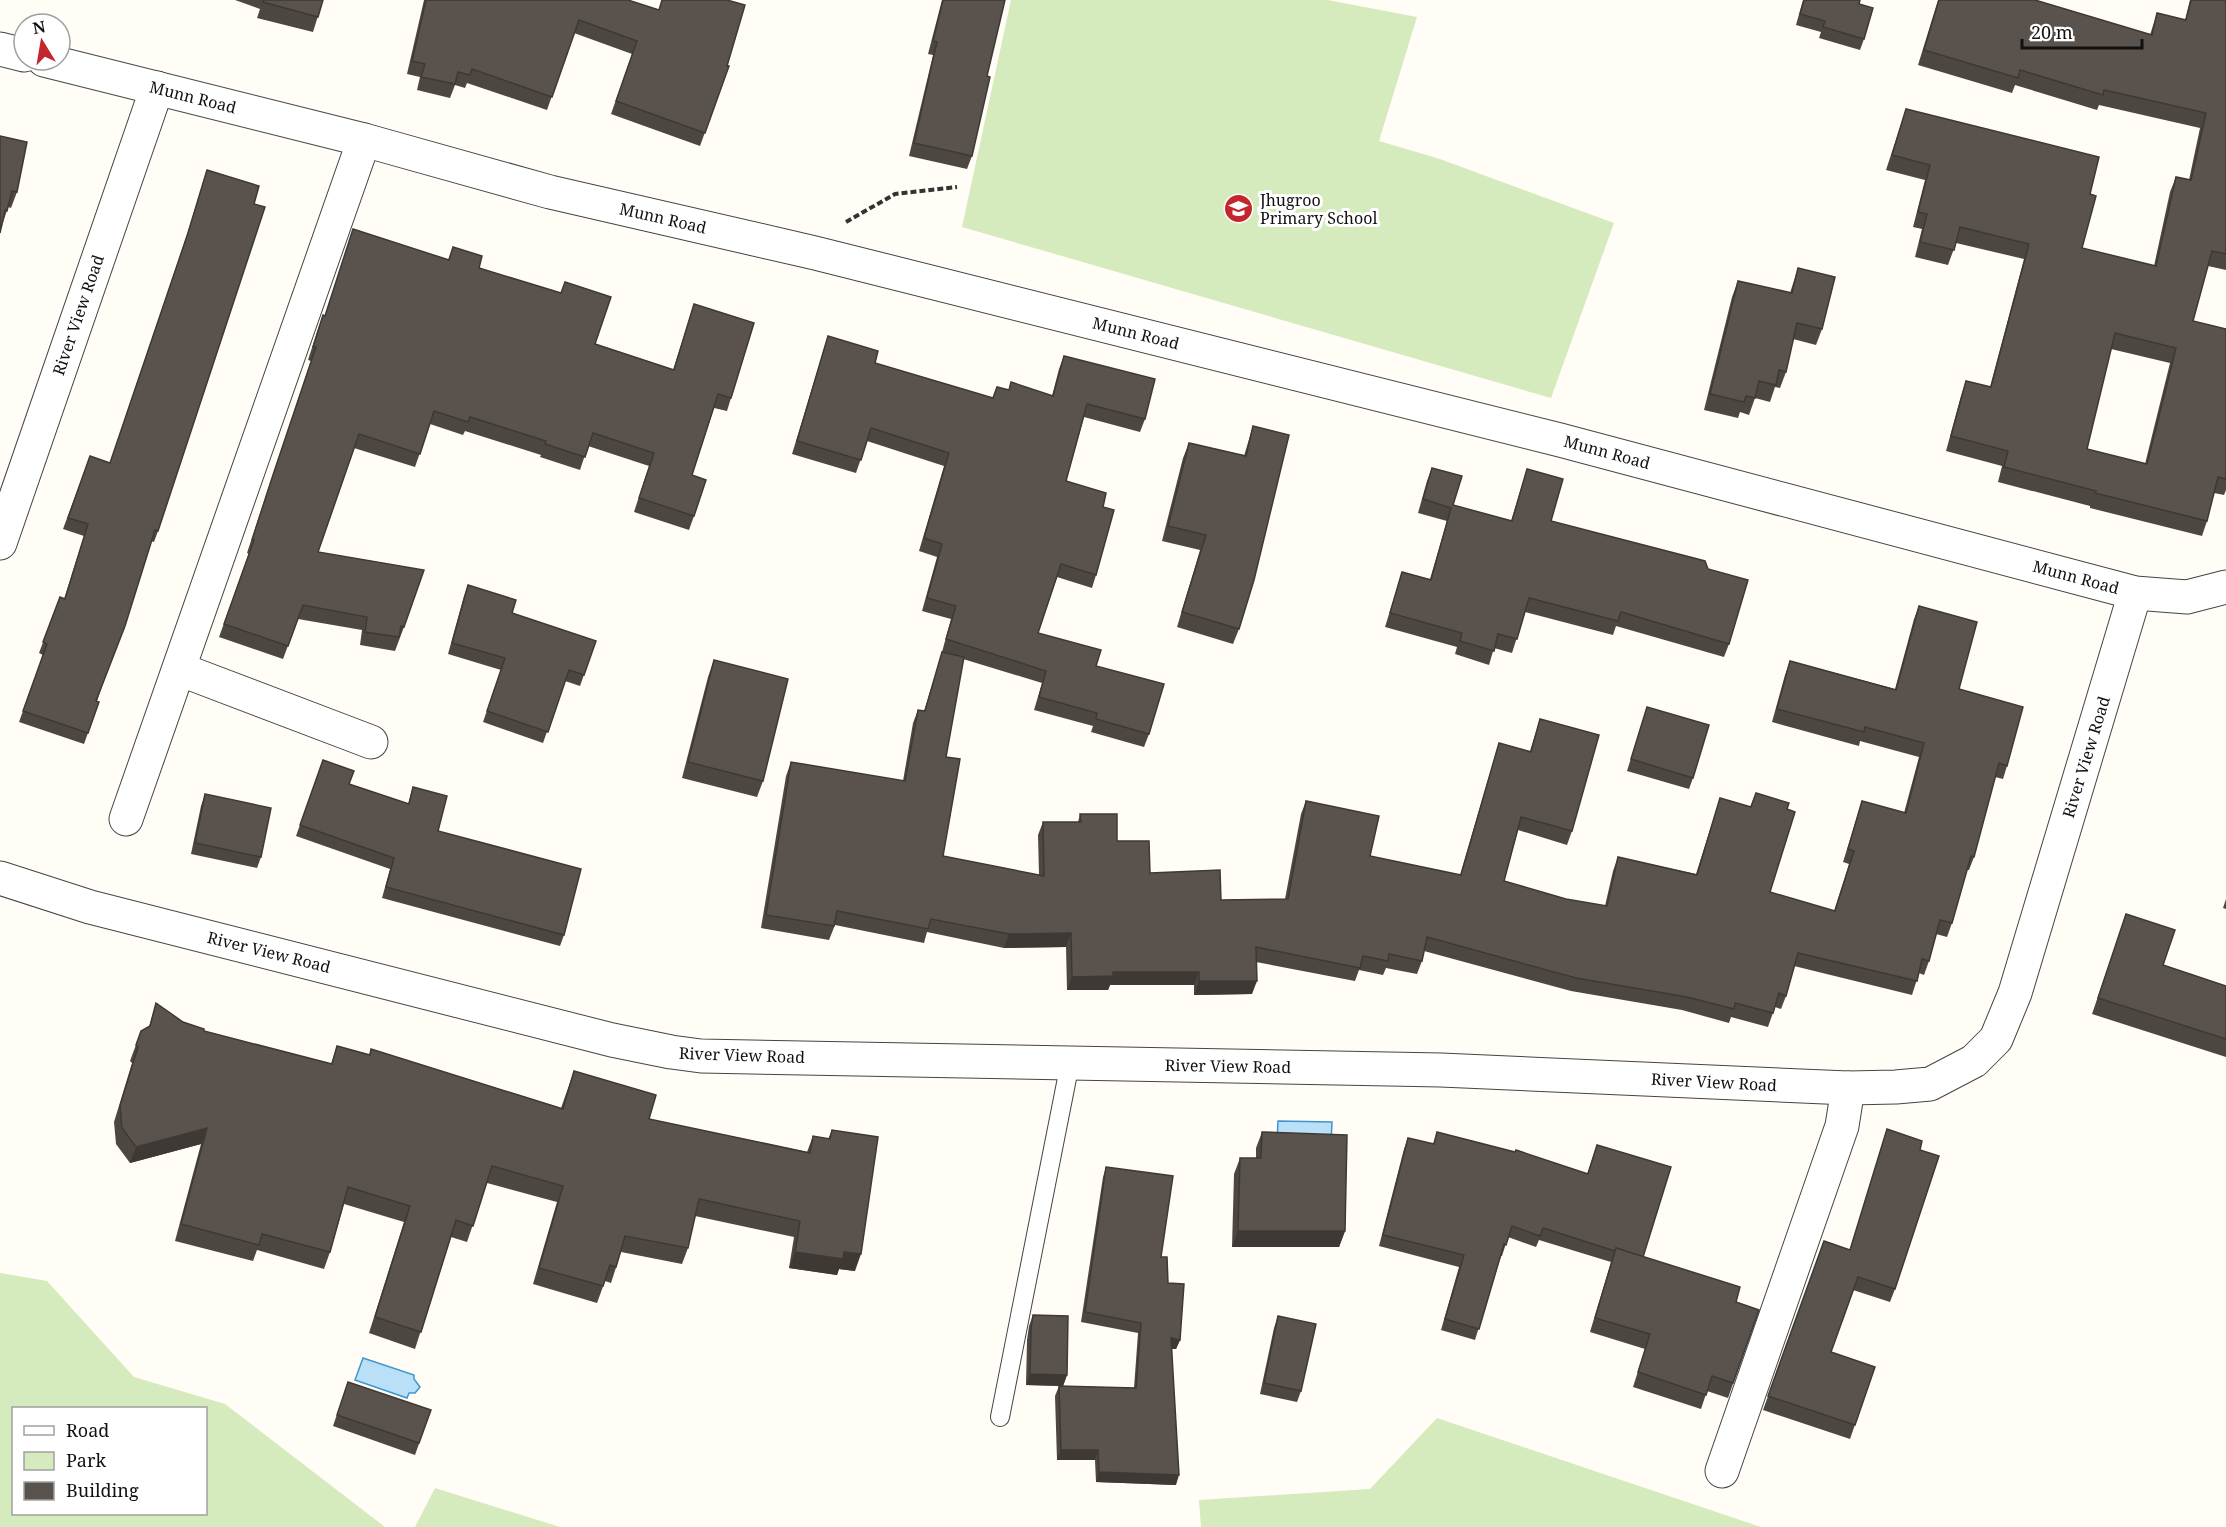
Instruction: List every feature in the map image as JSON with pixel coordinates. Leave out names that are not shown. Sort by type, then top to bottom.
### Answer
[{"type":"street","name":"Munn Road","points":[[72,67],[364,140],[550,192],[816,253],[1549,437],[2135,593],[2187,597],[2226,587]]},
{"type":"street","name":"River View Road","points":[[0,543],[157,88]]},
{"type":"street","points":[[126,819],[364,140]]},
{"type":"street","name":"River View Road","points":[[0,878],[90,906],[600,1038],[701,1056],[1441,1070],[1848,1088],[1930,1084],[1974,1061],[1996,1040],[2015,993],[2135,593]]},
{"type":"street","points":[[179,669],[371,742]]},
{"type":"street","points":[[1722,1471],[1842,1126],[1848,1088]]},
{"type":"lane","points":[[1000,1417],[1070,1063]]},
{"type":"path","points":[[816,253],[846,222],[895,194],[957,187]]},
{"type":"green space","name":"Jhugroo Primary School","points":[[1011,0],[1328,0],[1417,17],[1379,141],[1440,159],[1614,223],[1551,398],[962,227]]},
{"type":"green space","points":[[0,1273],[47,1281],[134,1377],[225,1404],[385,1527],[0,1527]]},
{"type":"green space","points":[[1437,1418],[1761,1527],[1201,1527],[1199,1500],[1370,1489]]},
{"type":"green space","points":[[435,1488],[560,1527],[415,1527]]},
{"type":"water","points":[[1278,1121],[1332,1122],[1331,1143],[1277,1141]]},
{"type":"water","points":[[363,1358],[414,1375],[420,1387],[415,1393],[409,1393],[407,1398],[355,1380]]},
{"type":"building","points":[[264,0],[323,0],[318,17],[263,2]]},
{"type":"building","points":[[426,0],[628,0],[659,10],[662,0],[727,0],[745,5],[727,66],[729,66],[705,133],[616,101],[637,41],[579,20],[552,97],[472,69],[470,75],[458,72],[455,84],[421,77],[425,64],[412,61]]},
{"type":"building","points":[[943,0],[1005,0],[987,76],[990,77],[972,156],[914,143],[937,42],[933,41]]},
{"type":"building","points":[[1804,0],[1860,0],[1859,4],[1873,8],[1864,39],[1823,27],[1825,21],[1800,14]]},
{"type":"building","points":[[1939,0],[2035,0],[2152,35],[2157,13],[2186,20],[2191,0],[2226,0],[2226,254],[2212,251],[2193,321],[2226,329],[2226,479],[2218,477],[2207,521],[2004,467],[2008,451],[1951,436],[1966,381],[1991,387],[2029,244],[1960,227],[1954,250],[1920,242],[1927,214],[1918,212],[1930,165],[1892,155],[1906,109],[2099,157],[2090,194],[2096,196],[2082,248],[2156,266],[2176,177],[2191,180],[2206,113],[2104,90],[2103,95],[2020,70],[2018,78],[1924,50]],"holes":[[[2115,333],[2176,348],[2147,464],[2087,449]]]},
{"type":"building","points":[[0,136],[27,142],[17,192],[12,191],[0,233]]},
{"type":"building","points":[[207,170],[259,186],[254,204],[265,207],[158,531],[155,530],[125,626],[96,701],[99,702],[88,733],[23,711],[47,644],[43,642],[60,597],[65,599],[88,524],[68,518],[90,456],[110,463]]},
{"type":"building","points":[[353,229],[449,260],[453,247],[482,256],[479,268],[561,293],[565,282],[611,297],[595,344],[674,370],[694,304],[754,323],[731,398],[718,394],[692,475],[706,480],[694,516],[639,498],[654,453],[593,433],[585,457],[545,444],[546,441],[470,417],[468,422],[434,411],[420,454],[359,434],[318,552],[424,570],[404,627],[401,626],[399,637],[365,632],[367,617],[303,605],[288,646],[224,624],[254,540],[252,540],[316,347],[313,347],[323,315],[325,316]]},
{"type":"building","points":[[1798,268],[1835,277],[1822,329],[1797,323],[1786,372],[1779,370],[1776,385],[1759,381],[1755,398],[1746,396],[1744,402],[1710,394],[1738,281],[1792,293]]},
{"type":"building","points":[[828,336],[878,351],[875,363],[993,398],[997,387],[1009,390],[1011,382],[1053,396],[1064,356],[1155,379],[1145,419],[1087,404],[1066,481],[1106,493],[1103,507],[1114,510],[1096,575],[1061,564],[1038,633],[1101,650],[1096,666],[1164,684],[1149,734],[1096,719],[1097,713],[1039,697],[1046,671],[946,639],[956,606],[927,598],[942,544],[924,538],[949,453],[871,428],[861,460],[797,441]]},
{"type":"building","points":[[1253,426],[1289,435],[1254,580],[1239,629],[1182,612],[1206,535],[1168,526],[1189,443],[1246,456]]},
{"type":"building","points":[[1432,468],[1462,476],[1453,505],[1512,521],[1527,469],[1563,479],[1551,521],[1705,561],[1708,569],[1748,580],[1729,644],[1621,612],[1618,621],[1529,598],[1517,639],[1498,634],[1494,651],[1460,641],[1462,633],[1390,613],[1402,572],[1431,580],[1451,508],[1423,499]]},
{"type":"building","points":[[468,585],[516,600],[512,613],[596,641],[584,675],[569,670],[548,732],[487,711],[505,658],[452,643]]},
{"type":"building","points":[[1919,606],[1977,622],[1959,689],[2023,707],[2007,766],[1999,763],[1974,857],[1971,856],[1952,923],[1940,920],[1929,961],[1922,959],[1917,981],[1798,953],[1786,996],[1779,993],[1773,1013],[1735,1003],[1734,1009],[1687,997],[1576,978],[1427,937],[1422,961],[1389,954],[1388,961],[1363,956],[1360,968],[1256,947],[1257,981],[1199,981],[1199,972],[1113,972],[1113,976],[1072,977],[1071,933],[1009,934],[931,919],[928,929],[837,911],[834,926],[766,915],[791,762],[905,781],[918,710],[925,711],[942,652],[964,657],[946,757],[960,759],[943,856],[1044,876],[1043,822],[1081,822],[1080,814],[1117,814],[1117,841],[1149,841],[1150,873],[1220,870],[1221,900],[1288,899],[1306,801],[1379,816],[1370,856],[1461,875],[1499,743],[1531,752],[1540,719],[1599,735],[1572,831],[1521,817],[1504,881],[1566,899],[1607,906],[1618,857],[1697,875],[1720,798],[1751,807],[1756,793],[1789,803],[1787,809],[1795,812],[1770,892],[1835,911],[1854,851],[1848,849],[1862,801],[1906,813],[1924,743],[1865,727],[1864,732],[1777,709],[1790,661],[1896,690]]},
{"type":"building","points":[[714,660],[788,679],[763,781],[688,762]]},
{"type":"building","points":[[1647,707],[1709,725],[1693,778],[1631,759]]},
{"type":"building","points":[[323,760],[354,771],[349,784],[409,804],[413,787],[447,796],[438,831],[581,869],[564,935],[386,887],[394,858],[300,825]]},
{"type":"building","points":[[205,794],[271,808],[261,857],[195,843]]},
{"type":"building","points":[[2126,914],[2175,930],[2163,965],[2226,986],[2226,1039],[2098,998]]},
{"type":"building","points":[[156,1003],[183,1022],[204,1029],[204,1031],[332,1064],[337,1046],[370,1055],[371,1049],[563,1109],[574,1071],[656,1095],[649,1119],[810,1153],[813,1136],[830,1139],[832,1130],[878,1137],[861,1254],[844,1252],[843,1259],[795,1252],[800,1221],[699,1199],[688,1248],[625,1236],[616,1267],[610,1265],[603,1286],[539,1268],[563,1186],[492,1166],[473,1226],[456,1220],[421,1332],[375,1317],[410,1206],[348,1187],[330,1252],[262,1234],[259,1245],[181,1224],[207,1128],[136,1147],[122,1128],[120,1106],[138,1047],[136,1045],[141,1031],[150,1026]]},
{"type":"building","points":[[1887,1129],[1922,1141],[1920,1150],[1939,1156],[1895,1289],[1858,1277],[1831,1352],[1875,1367],[1855,1425],[1768,1396],[1824,1241],[1850,1250]]},
{"type":"building","points":[[1262,1132],[1347,1135],[1345,1231],[1238,1231],[1240,1158],[1261,1158]]},
{"type":"building","points":[[1437,1132],[1515,1152],[1516,1150],[1588,1174],[1597,1145],[1671,1167],[1643,1257],[1616,1248],[1615,1251],[1543,1228],[1540,1236],[1512,1226],[1506,1245],[1504,1244],[1479,1329],[1445,1319],[1464,1255],[1383,1235],[1408,1138],[1434,1144]]},
{"type":"building","points":[[1106,1167],[1173,1176],[1161,1257],[1167,1257],[1168,1283],[1184,1284],[1180,1340],[1171,1338],[1179,1475],[1099,1472],[1098,1450],[1061,1450],[1059,1386],[1136,1388],[1141,1323],[1085,1312]]},
{"type":"building","points":[[1616,1248],[1740,1287],[1736,1302],[1759,1310],[1733,1383],[1712,1376],[1706,1395],[1638,1372],[1650,1334],[1595,1318]]},
{"type":"building","points":[[1033,1315],[1068,1316],[1067,1375],[1030,1374]]},
{"type":"building","points":[[1278,1316],[1316,1324],[1301,1391],[1264,1383]]},
{"type":"building","points":[[348,1382],[431,1410],[419,1443],[337,1415]]},
{"type":"place","name":"Jhugroo Primary School","points":[[1239,209]]}]
